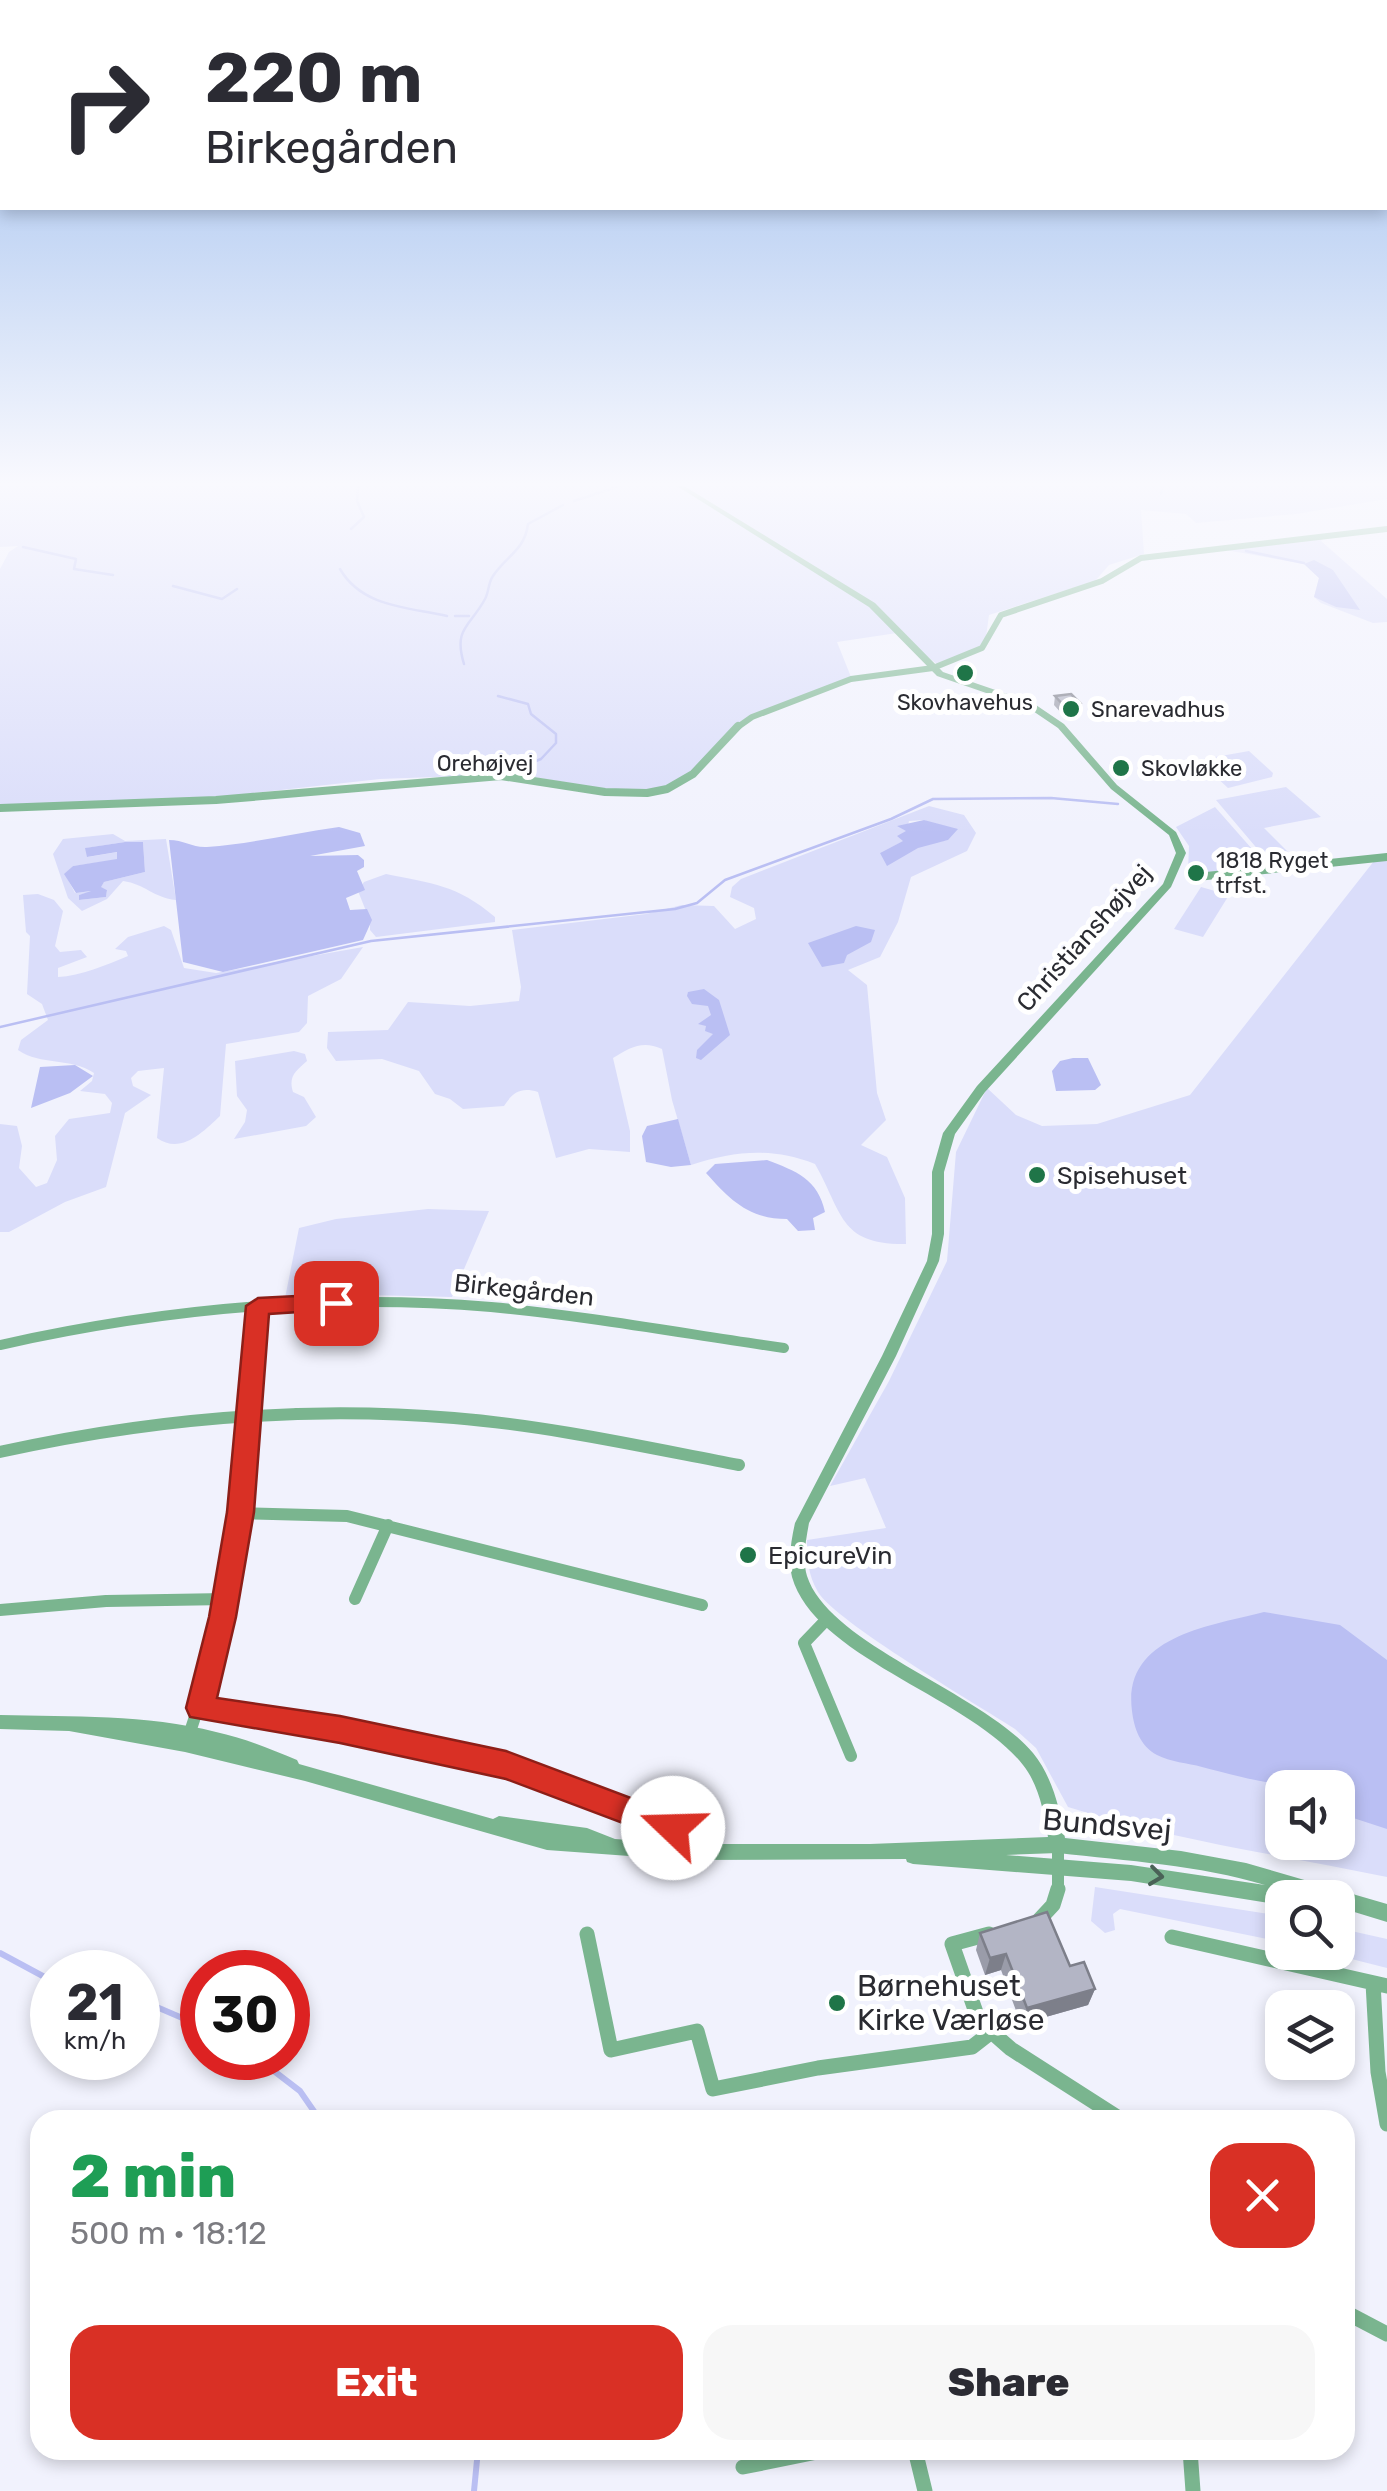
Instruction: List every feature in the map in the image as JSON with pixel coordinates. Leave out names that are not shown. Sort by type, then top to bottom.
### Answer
[{"type":"street","name":"Christianshøjvej","points":[[868,602],[933,668],[953,680],[1030,705],[1061,726],[1114,787],[1174,834],[1181,853],[1168,886],[981,1089],[949,1133],[938,1172],[938,1234],[933,1261],[889,1356],[802,1522],[797,1564],[802,1583],[828,1618],[1016,1745],[1046,1793],[1058,1845]]},
{"type":"street","name":"Orehøjvej","points":[[0,808],[176,802],[380,782],[506,776],[628,794],[655,792],[680,783],[703,768],[738,725],[752,716],[851,679],[933,668],[982,648],[1001,615],[1040,602]]},
{"type":"street","points":[[1197,877],[1387,857]]},
{"type":"street","name":"Birkegården","points":[[0,1345],[111,1323],[258,1306],[369,1302],[465,1305],[784,1348]]},
{"type":"street","points":[[188,1739],[200,1708],[226,1599],[252,1413],[258,1306]]},
{"type":"street","points":[[0,1452],[112,1428],[252,1413],[336,1411],[465,1419],[739,1465]]},
{"type":"street","points":[[240,1512],[328,1514],[388,1524],[702,1605]]},
{"type":"street","points":[[355,1599],[388,1524]]},
{"type":"street","points":[[0,1610],[106,1601],[226,1599]]},
{"type":"street","points":[[828,1618],[804,1643],[851,1756]]},
{"type":"street","points":[[200,1708],[340,1730],[506,1765],[673,1828]]},
{"type":"street","name":"Bundsvej","points":[[0,1722],[132,1723],[548,1842],[684,1852],[870,1852],[1058,1845],[1197,1862],[1272,1880]]},
{"type":"street","points":[[1058,1845],[1052,1911],[1042,1919],[952,1944],[979,2021],[1107,2110]]},
{"type":"street","name":"Bundsvej","points":[[870,1852],[1168,1878],[1265,1894]]},
{"type":"street","name":"Bundsvej","points":[[1355,1905],[1387,1914]]},
{"type":"street","points":[[587,1934],[611,2050],[697,2031],[713,2088],[818,2068],[972,2047],[990,2032]]},
{"type":"street","points":[[1172,1937],[1380,1984],[1378,2072],[1387,2124]]},
{"type":"street","points":[[1355,2317],[1387,2334]]},
{"type":"street","points":[[743,2468],[780,2460]]},
{"type":"street","points":[[917,2460],[925,2491]]},
{"type":"street","points":[[1190,2460],[1192,2491]]},
{"type":"shaded area","points":[[0,602],[1029,602],[989,615],[985,644],[938,665],[897,633],[837,642],[851,677],[738,723],[701,767],[673,786],[629,793],[515,774],[380,779],[209,798],[0,807]]},
{"type":"shaded area","points":[[1387,602],[1387,622],[1373,623],[1321,603]]},
{"type":"shaded area","points":[[1249,751],[1273,773],[1272,777],[1228,788],[1198,760]]},
{"type":"shaded area","points":[[1286,787],[1321,817],[1264,828],[1298,862],[1271,865],[1216,800]]},
{"type":"shaded area","points":[[929,806],[964,815],[976,833],[967,851],[911,877],[898,922],[880,957],[848,970],[867,985],[877,1093],[886,1120],[861,1145],[887,1157],[905,1198],[906,1244],[867,1239],[855,1232],[838,1211],[815,1164],[783,1155],[753,1153],[691,1165],[662,1049],[655,1046],[637,1046],[613,1058],[630,1131],[630,1152],[589,1149],[556,1158],[538,1092],[518,1092],[504,1106],[463,1109],[435,1094],[419,1071],[382,1059],[336,1061],[327,1048],[328,1032],[388,1030],[408,1002],[470,1006],[519,1001],[521,987],[512,930],[646,914],[682,905],[714,906],[735,929],[756,919],[754,908],[730,897],[732,887],[741,879]],"holes":[[[924,820],[940,828],[948,840],[880,853],[904,841],[909,821]]]},
{"type":"shaded area","points":[[1215,807],[1267,866],[1205,873],[1188,871],[1189,846],[1176,827]]},
{"type":"shaded area","points":[[113,834],[125,841],[166,839],[176,900],[123,881],[107,899],[82,911],[68,898],[53,854],[63,839]],"holes":[[[143,842],[145,872],[104,882],[100,887],[107,890],[106,897],[79,900],[79,895],[94,891],[75,893],[65,874],[73,866],[117,860],[118,852],[88,857],[86,848]]]},
{"type":"shaded area","points":[[1387,860],[1387,1877],[1300,1860],[1355,1860],[1355,1770],[1265,1770],[1265,1853],[1187,1838],[1068,1807],[1036,1748],[1015,1729],[851,1623],[830,1606],[812,1580],[807,1540],[886,1528],[865,1478],[830,1486],[889,1381],[947,1261],[956,1152],[987,1088],[1016,1115],[1042,1126],[1097,1124],[1190,1095],[1374,861]]},
{"type":"shaded area","points":[[386,874],[456,892],[481,906],[495,917],[495,922],[376,937],[370,930],[358,891],[364,882]]},
{"type":"shaded area","points":[[1201,887],[1229,895],[1203,937],[1174,929]]},
{"type":"shaded area","points":[[38,894],[54,900],[63,911],[55,946],[60,952],[81,950],[87,957],[58,968],[58,977],[128,956],[126,951],[115,949],[128,937],[164,926],[171,930],[184,968],[216,973],[363,947],[341,979],[308,996],[307,1023],[299,1032],[226,1044],[220,1116],[199,1134],[175,1144],[157,1138],[164,1068],[138,1071],[131,1078],[133,1086],[151,1095],[125,1113],[106,1187],[65,1202],[9,1232],[0,1232],[0,1124],[17,1126],[22,1146],[19,1168],[36,1187],[47,1183],[57,1160],[55,1136],[69,1119],[110,1113],[112,1103],[105,1094],[80,1091],[92,1081],[94,1073],[18,1050],[21,1040],[48,1020],[42,1004],[27,994],[30,936],[26,932],[23,895]]},
{"type":"shaded area","points":[[294,1051],[305,1054],[307,1061],[292,1078],[293,1092],[304,1097],[316,1117],[306,1126],[234,1139],[245,1122],[247,1110],[237,1096],[235,1061]]},
{"type":"shaded area","points":[[428,1209],[489,1211],[452,1297],[285,1298],[299,1228],[336,1219]]},
{"type":"shaded area","points":[[1095,1887],[1265,1913],[1265,1939],[1120,1909],[1113,1914],[1115,1930],[1105,1933],[1091,1921]]},
{"type":"shaded area","points":[[1355,1932],[1387,1939],[1387,1968],[1355,1960]]},
{"type":"water","points":[[1326,602],[1355,602],[1360,610]]},
{"type":"water","points":[[924,820],[958,829],[948,840],[918,848],[887,866],[880,853],[903,841],[897,836],[906,831],[897,826]]},
{"type":"water","points":[[339,827],[360,833],[365,846],[310,856],[358,855],[364,860],[364,867],[357,871],[365,890],[346,898],[350,910],[367,909],[372,920],[363,940],[223,972],[183,962],[169,840],[207,847]]},
{"type":"water","points":[[143,842],[145,872],[104,882],[101,887],[107,890],[106,897],[79,900],[79,895],[91,891],[76,893],[64,874],[73,866],[117,859],[117,852],[87,857],[85,848]]},
{"type":"water","points":[[856,926],[875,930],[871,942],[847,955],[844,963],[822,967],[808,943]]},
{"type":"water","points":[[704,989],[719,1000],[730,1035],[701,1060],[696,1058],[697,1050],[713,1034],[698,1024],[711,1015],[708,1006],[692,1004],[687,996],[688,992]]},
{"type":"water","points":[[1088,1058],[1101,1085],[1095,1090],[1056,1091],[1052,1071],[1060,1061]]},
{"type":"water","points":[[75,1065],[93,1076],[70,1093],[31,1108],[40,1067]]},
{"type":"water","points":[[678,1119],[691,1165],[671,1167],[646,1162],[642,1136],[647,1126]]},
{"type":"water","points":[[767,1160],[796,1173],[817,1192],[825,1212],[813,1218],[815,1230],[798,1231],[787,1219],[751,1212],[706,1173],[715,1164]]},
{"type":"water","points":[[1264,1612],[1340,1625],[1387,1660],[1387,1829],[1355,1819],[1355,1770],[1265,1770],[1265,1782],[1173,1761],[1146,1747],[1132,1711],[1133,1686],[1141,1666],[1155,1650],[1174,1639]]},
{"type":"building","points":[[1071,694],[1080,703],[1064,706],[1055,696]]},
{"type":"building","points":[[1047,1912],[1070,1966],[1084,1962],[1095,1989],[1027,2008],[1006,1954],[990,1958],[980,1933]]},
{"type":"waterway","points":[[385,602],[447,616]]},
{"type":"waterway","points":[[464,664],[462,635],[483,602]]},
{"type":"waterway","points":[[455,616],[469,616]]},
{"type":"waterway","points":[[498,696],[528,704],[531,714],[556,734],[556,743],[541,759],[505,774]]},
{"type":"waterway","points":[[0,1027],[371,941],[675,909],[697,903],[725,880],[891,819],[933,799],[1051,798],[1118,804]]},
{"type":"waterway","points":[[0,1953],[30,1969]]},
{"type":"waterway","points":[[160,2008],[180,2017]]},
{"type":"waterway","points":[[286,2080],[300,2091],[313,2110]]},
{"type":"waterway","points":[[474,2491],[477,2460]]},
{"type":"place","name":"Skovhavehus","points":[[965,673]]},
{"type":"place","name":"Snarevadhus","points":[[1071,709]]},
{"type":"place","name":"Skovløkke","points":[[1121,768]]},
{"type":"place","name":"1818 Ryget trfst.","points":[[1196,873]]},
{"type":"place","name":"Spisehuset","points":[[1037,1175]]},
{"type":"place","name":"EpicureVin","points":[[748,1555]]},
{"type":"place","name":"Børnehuset Kirke Værløse","points":[[837,2003]]},
{"type":"route","points":[[336,1303],[258,1306],[252,1413],[240,1512],[222,1617],[200,1708],[340,1730],[506,1765],[673,1828]]}]
